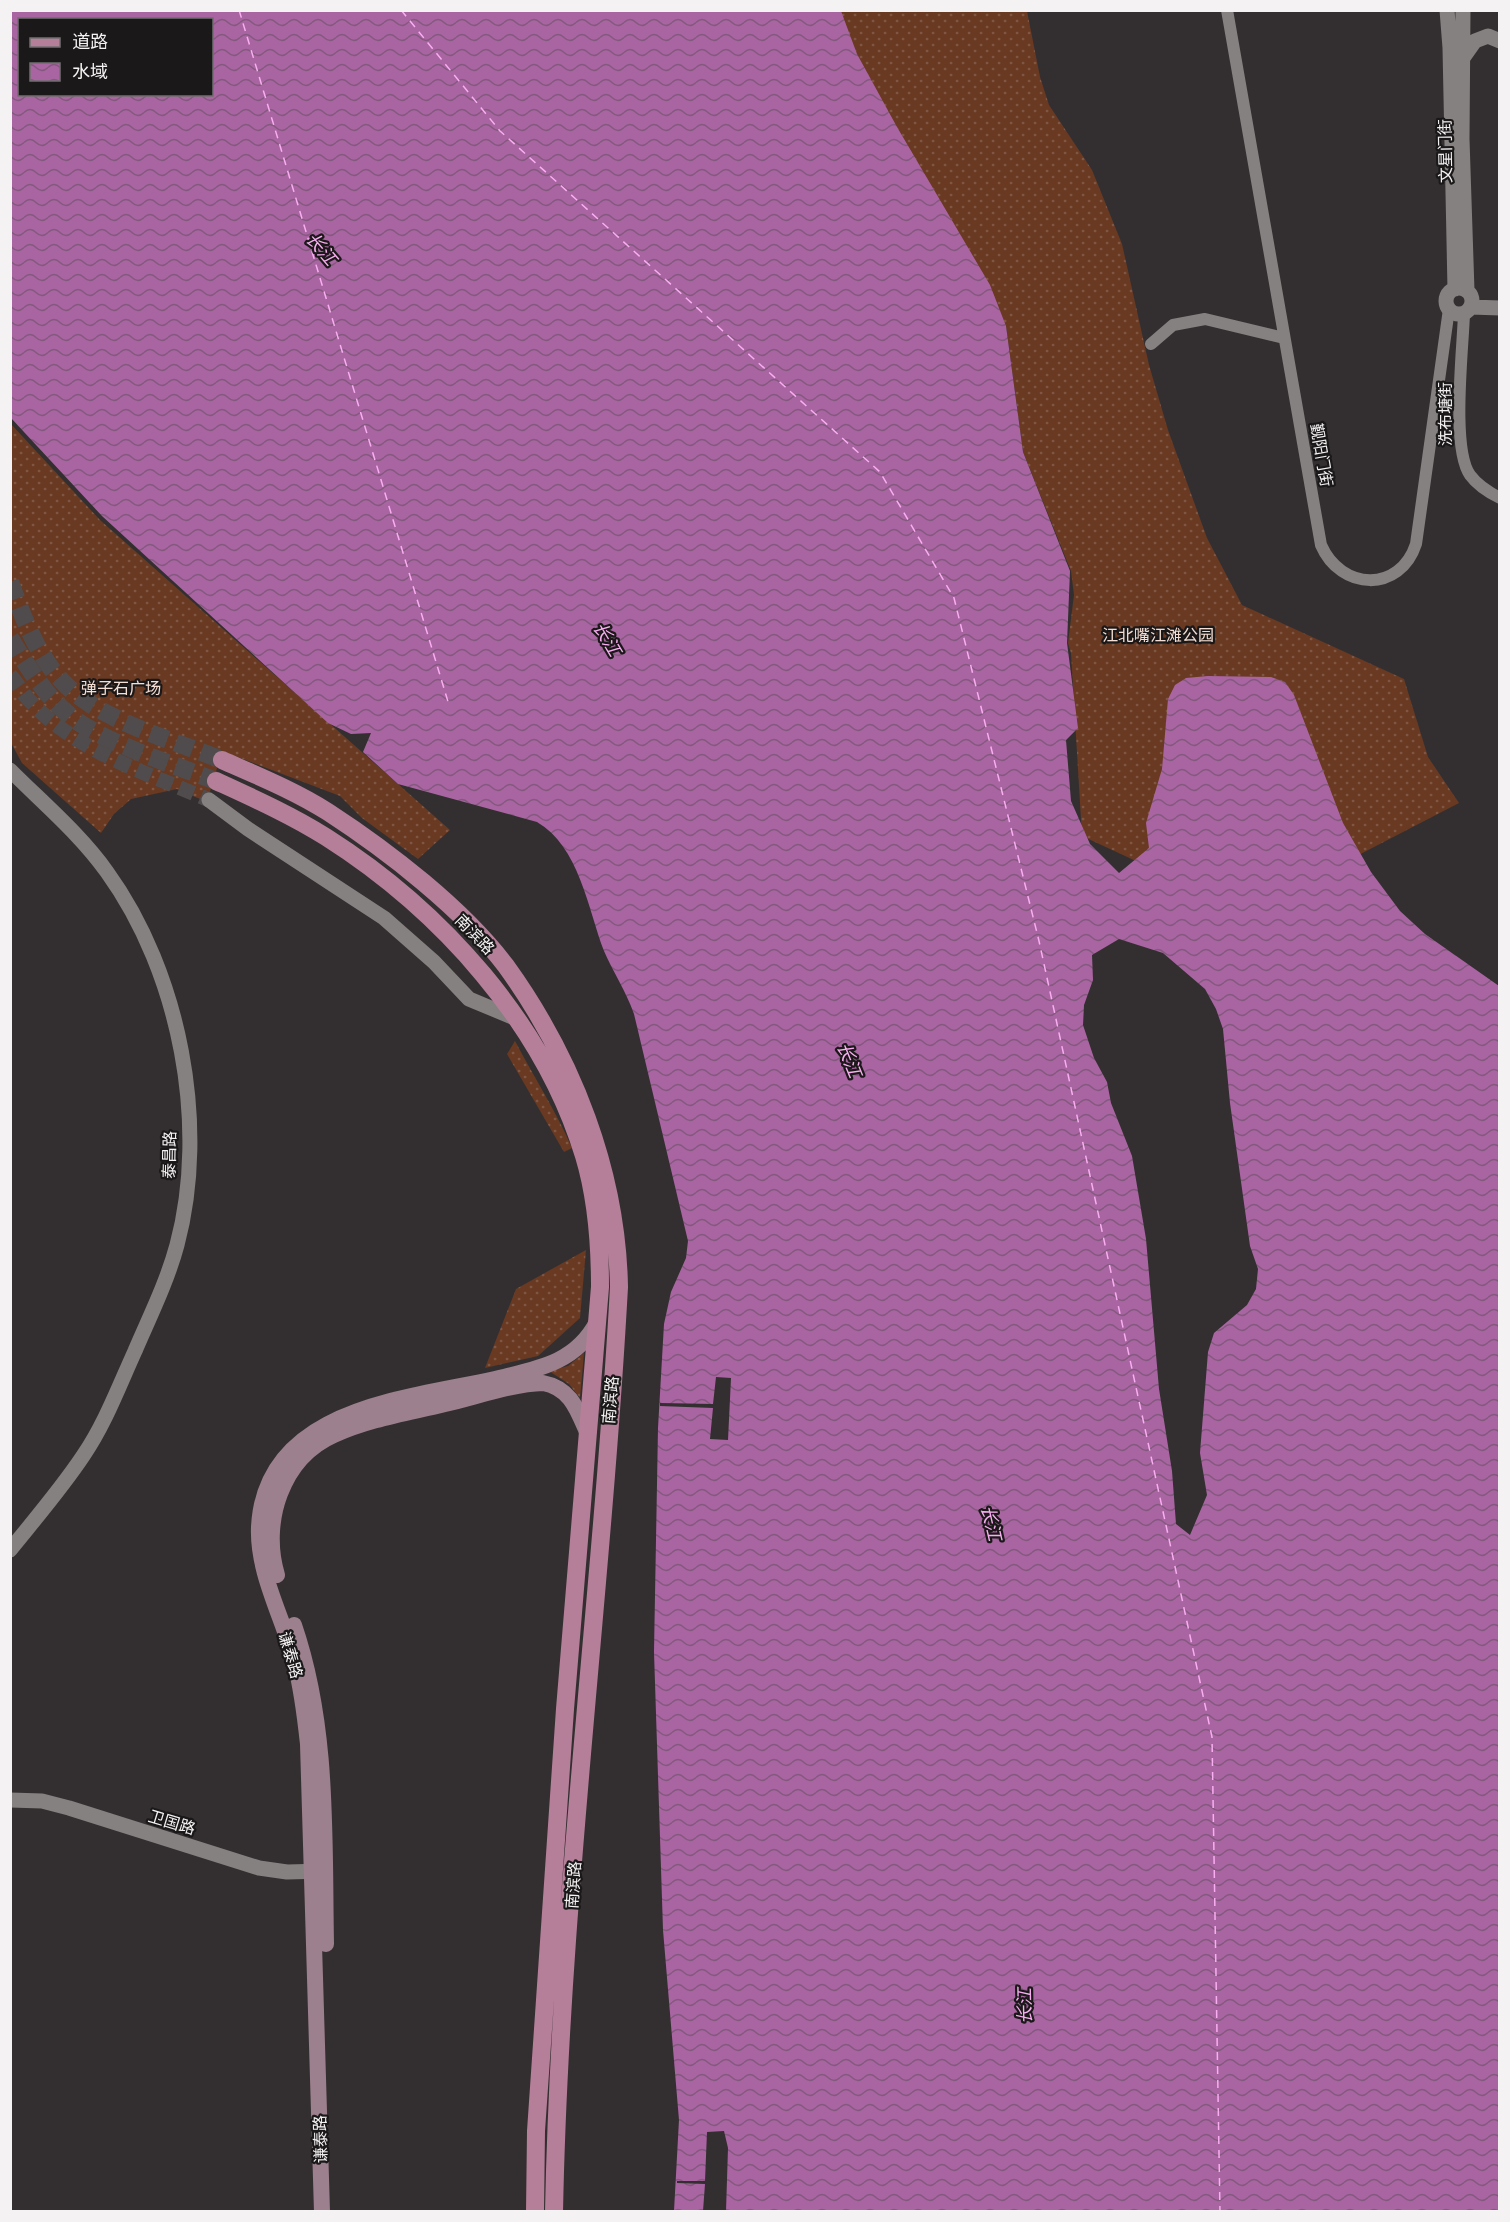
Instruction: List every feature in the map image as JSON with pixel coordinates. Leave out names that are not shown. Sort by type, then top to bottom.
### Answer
[{"type":"main road","name":"南滨路","points":[[222,760],[327,811],[377,846],[439,897],[505,965],[555,1046],[577,1092],[607,1183],[619,1265],[618,1315],[578,1807],[556,2130],[554,2211]]},
{"type":"main road","name":"南滨路","points":[[216,781],[278,810],[325,837],[404,894],[480,971],[517,1019],[554,1084],[584,1156],[592,1185],[600,1256],[597,1322],[565,1709],[536,2131],[535,2211]]},
{"type":"main road","name":"谦泰路","points":[[332,2211],[318,1872],[304,1704],[295,1662],[266,1574],[259,1540],[261,1509],[276,1471],[291,1449],[310,1433],[327,1423],[368,1408],[554,1364],[582,1345],[597,1322]]},
{"type":"main road","name":"谦泰路","points":[[322,2211],[318,1872],[321,1745],[316,1704],[306,1658],[276,1572],[273,1555],[274,1509],[287,1479],[300,1460],[316,1445],[353,1427],[536,1383],[551,1384],[566,1394],[577,1408],[587,1432]]},
{"type":"main road","points":[[569,1654],[584,1654],[590,1643]]},
{"type":"main road","points":[[565,1709],[570,1697],[579,1699],[574,1779],[578,1807]]},
{"type":"street","name":"觐阳门街","points":[[1227,10],[1321,545],[1327,559],[1337,570],[1352,579],[1390,577],[1403,568],[1412,557],[1440,379],[1463,301]]},
{"type":"street","name":"文星门街","points":[[1447,10],[1463,301]]},
{"type":"street","name":"文星门街","points":[[1463,10],[1463,301]]},
{"type":"street","points":[[1463,58],[1475,41],[1488,36],[1500,41]]},
{"type":"street","points":[[1463,301],[1500,299]]},
{"type":"street","points":[[1463,301],[1500,308]]},
{"type":"street","name":"洗布塘街","points":[[1463,301],[1460,418],[1462,456],[1469,474],[1483,489],[1500,498]]},
{"type":"street","points":[[1151,344],[1173,325],[1205,319],[1284,338]]},
{"type":"street","points":[[1440,379],[1448,370],[1454,372],[1460,418]]},
{"type":"street","name":"泰昌路","points":[[10,770],[83,843],[108,873],[147,943],[166,992],[183,1057],[188,1153],[183,1216],[171,1263],[115,1396],[84,1455],[10,1550]]},
{"type":"street","points":[[209,800],[248,830],[384,918],[434,962],[469,999],[517,1019]]},
{"type":"street","name":"卫国路","points":[[10,1800],[42,1801],[69,1808],[259,1868],[318,1872]]},
{"type":"green space","name":"江北嘴江滩公园","points":[[835,11],[1027,11],[1040,77],[1049,105],[1092,170],[1122,244],[1149,365],[1168,430],[1207,538],[1242,605],[1404,679],[1428,757],[1459,803],[1347,861],[1151,868],[1082,836],[1071,653],[1068,643],[1074,595],[1071,571],[1023,452],[1006,326],[978,299]]},
{"type":"green space","name":"弹子石广场","points":[[10,423],[100,520],[450,830],[418,859],[362,818],[340,796],[222,751],[207,802],[177,789],[131,799],[114,814],[101,833],[22,763],[10,741]]},
{"type":"green space","points":[[515,1041],[566,1134],[572,1148],[564,1152],[507,1054]]},
{"type":"green space","points":[[586,1250],[580,1318],[538,1356],[485,1368],[516,1289]]},
{"type":"green space","points":[[584,1353],[580,1398],[569,1384],[549,1371],[568,1366]]},
{"type":"water","name":"长江","points":[[10,11],[841,11],[857,54],[990,285],[1006,326],[1023,452],[1070,571],[1067,643],[1078,728],[1066,740],[1071,801],[1090,844],[1119,873],[1149,848],[1146,823],[1162,769],[1168,699],[1175,685],[1186,678],[1208,676],[1271,677],[1285,682],[1294,695],[1343,823],[1371,872],[1400,911],[1425,934],[1499,986],[1499,2211],[674,2211],[679,2120],[663,1930],[654,1652],[658,1428],[664,1324],[671,1292],[686,1258],[688,1241],[634,1014],[604,951],[587,898],[572,862],[563,846],[551,833],[537,822],[398,784],[363,752],[371,733],[351,734],[328,723],[102,516],[11,418]],"holes":[[[1119,939],[1163,953],[1205,989],[1216,1009],[1223,1029],[1230,1103],[1250,1246],[1258,1269],[1256,1289],[1247,1305],[1214,1333],[1208,1352],[1200,1453],[1207,1495],[1190,1535],[1176,1524],[1172,1471],[1159,1389],[1146,1239],[1132,1156],[1111,1103],[1107,1082],[1094,1058],[1083,1025],[1084,1005],[1093,980],[1092,955]]]},
{"type":"pier","points":[[716,1377],[731,1378],[728,1440],[710,1439],[713,1408],[660,1406],[660,1403],[713,1404]]},
{"type":"pier","points":[[724,2131],[728,2148],[726,2211],[703,2211],[705,2184],[677,2183],[677,2181],[705,2181],[707,2132]]},
{"type":"ferry route","points":[[239,10],[449,705]]},
{"type":"ferry route","points":[[401,10],[500,131],[880,472],[954,598],[1039,941],[1212,1737],[1220,2212]]},
{"type":"tunnel","points":[[10,582],[25,621],[44,658],[61,680],[76,694],[115,718],[222,760]]},
{"type":"tunnel","points":[[10,638],[44,689],[60,707],[83,725],[119,744],[216,781]]},
{"type":"tunnel","points":[[10,675],[30,701],[71,736],[139,771],[209,800]]}]
